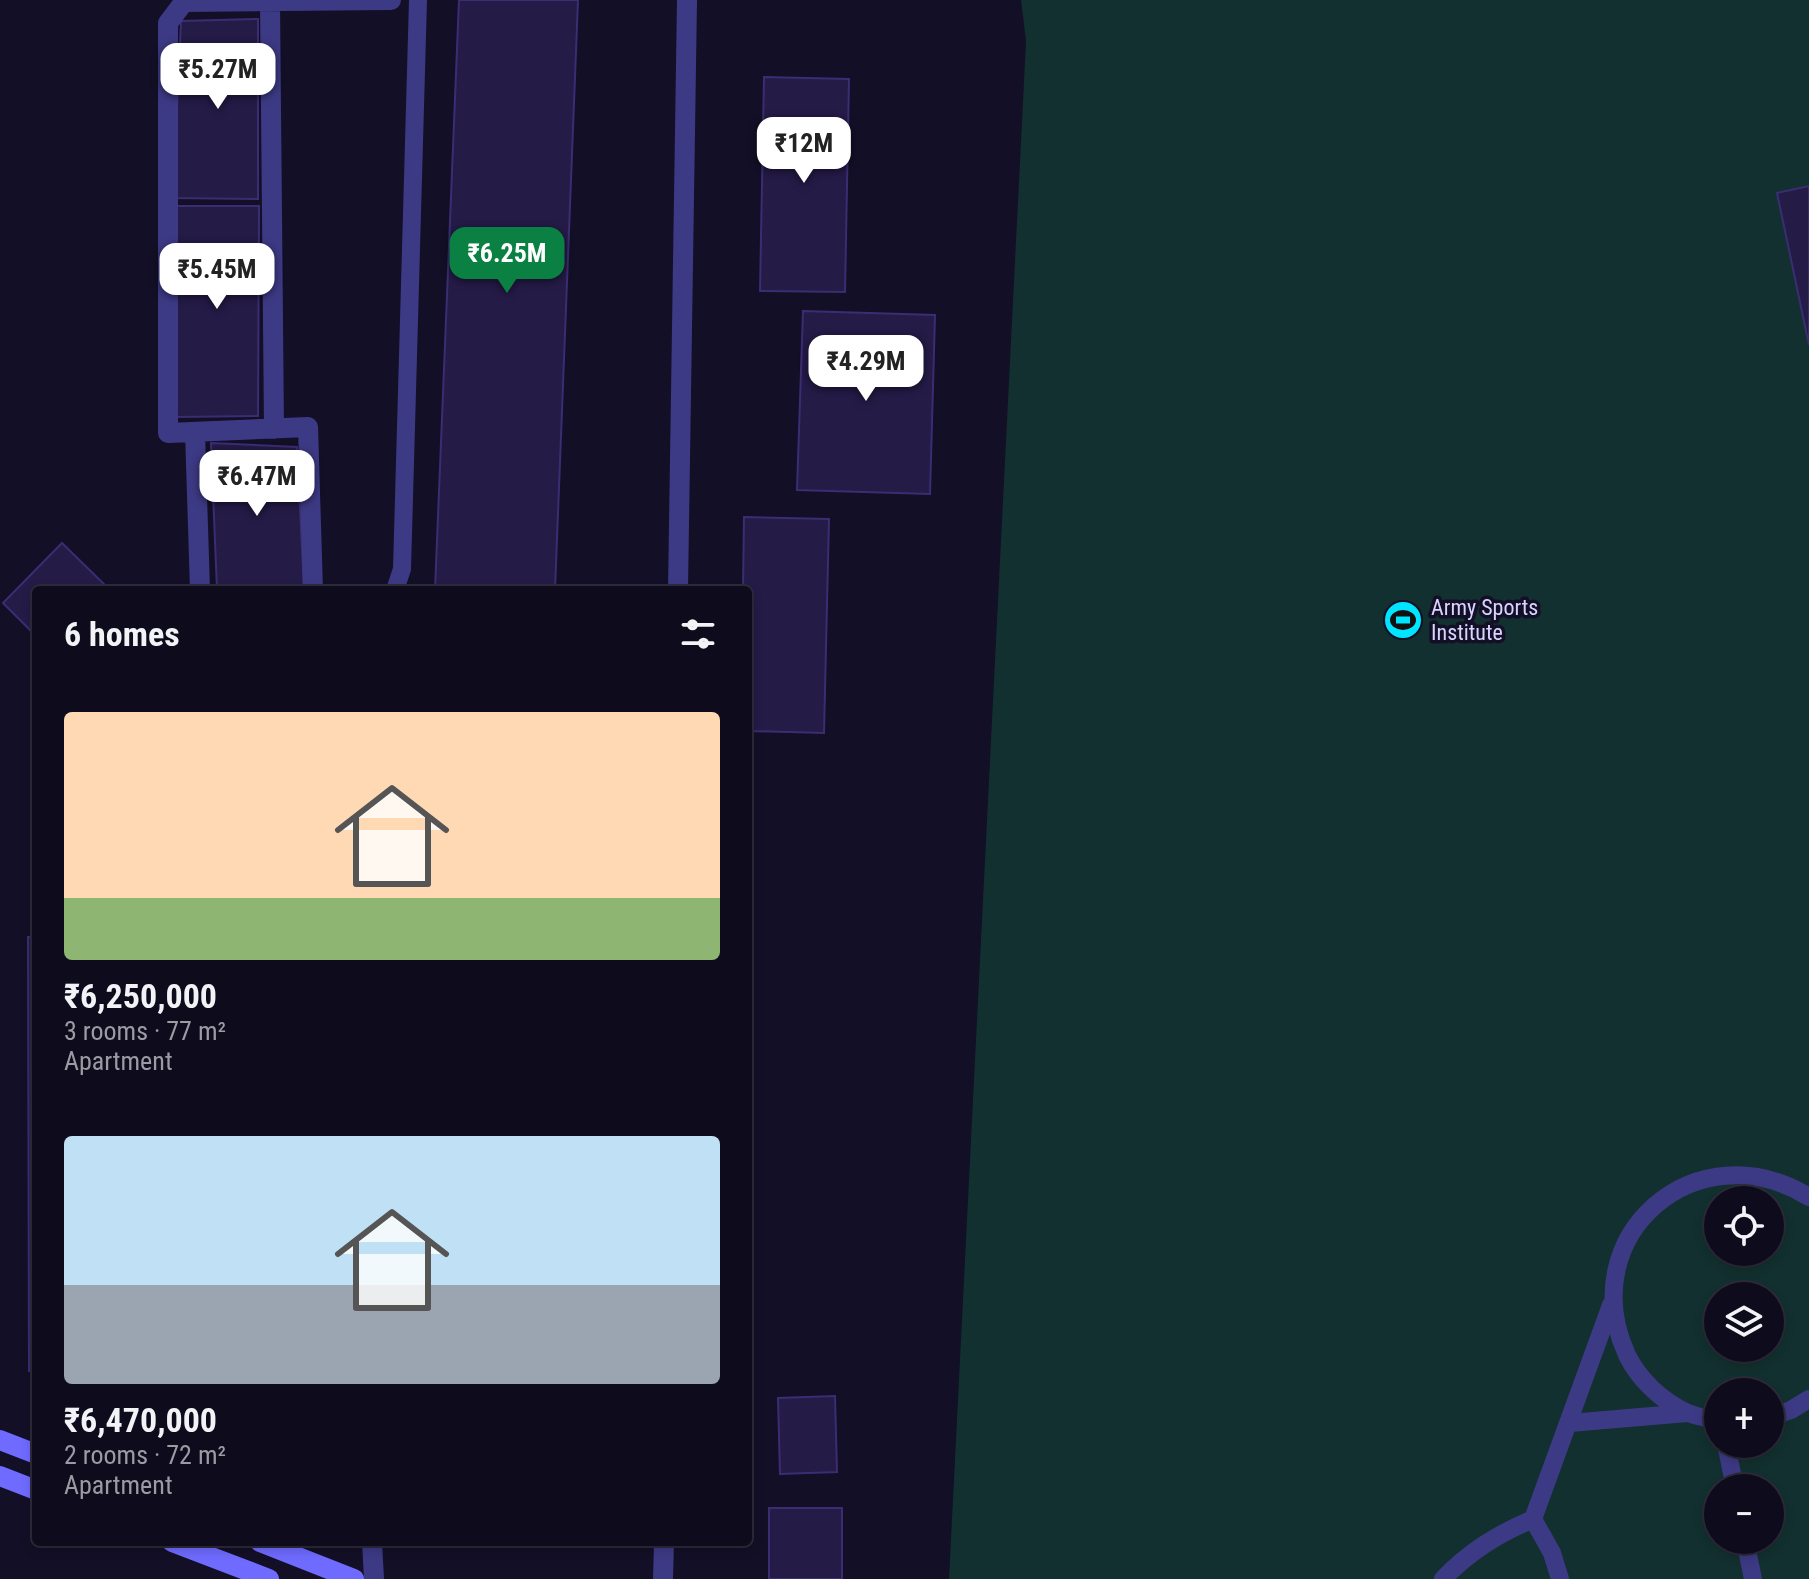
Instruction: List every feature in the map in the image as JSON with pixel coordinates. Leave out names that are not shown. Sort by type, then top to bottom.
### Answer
[{"type":"main road","points":[[0,1440],[32,1452]]},
{"type":"main road","points":[[0,1476],[32,1488]]},
{"type":"main road","points":[[182,1546],[269,1579]]},
{"type":"main road","points":[[290,1548],[354,1579]]},
{"type":"street","points":[[313,586],[308,427],[168,433],[168,23],[184,1],[391,0]]},
{"type":"street","points":[[678,586],[687,0]]},
{"type":"street","points":[[270,2],[274,429]]},
{"type":"street","points":[[195,432],[200,586]]},
{"type":"street","points":[[372,1546],[374,1579]]},
{"type":"street","points":[[663,1579],[664,1546]]},
{"type":"lane","points":[[396,586],[402,569],[418,0]]},
{"type":"lane","points":[[1443,1579],[1461,1560],[1495,1536],[1533,1519],[1612,1301],[1617,1266],[1631,1233],[1654,1206],[1684,1186],[1718,1175],[1753,1174],[1788,1184],[1809,1197]]},
{"type":"lane","points":[[1612,1301],[1618,1335],[1633,1368],[1657,1394],[1687,1413],[1704,1417]]},
{"type":"lane","points":[[1784,1412],[1809,1399]]},
{"type":"lane","points":[[1570,1423],[1687,1413]]},
{"type":"lane","points":[[1533,1519],[1552,1553],[1560,1579]]},
{"type":"lane","points":[[1748,1554],[1753,1579]]},
{"type":"green space","name":"Army Sports Institute","points":[[1021,0],[1809,0],[1809,1579],[949,1579],[1026,41]]},
{"type":"building","points":[[459,0],[578,0],[555,586],[435,586]]},
{"type":"building","points":[[258,19],[258,199],[173,198],[181,21]]},
{"type":"building","points":[[764,77],[849,79],[845,292],[760,291]]},
{"type":"building","points":[[1809,186],[1809,345],[1777,193]]},
{"type":"building","points":[[175,206],[259,206],[258,416],[176,417]]},
{"type":"building","points":[[803,311],[935,315],[930,494],[797,490]]},
{"type":"building","points":[[211,443],[297,447],[304,586],[217,586]]},
{"type":"building","points":[[744,517],[829,519],[824,733],[752,731],[752,586],[743,586]]},
{"type":"building","points":[[62,543],[106,586],[32,586],[32,632],[3,603]]},
{"type":"building","points":[[28,937],[32,937],[32,1371],[29,1371]]},
{"type":"building","points":[[835,1396],[837,1472],[780,1474],[778,1398]]},
{"type":"building","points":[[769,1508],[842,1508],[842,1579],[769,1579]]},
{"type":"place","name":"Army Sports Institute","points":[[1403,620]]}]
